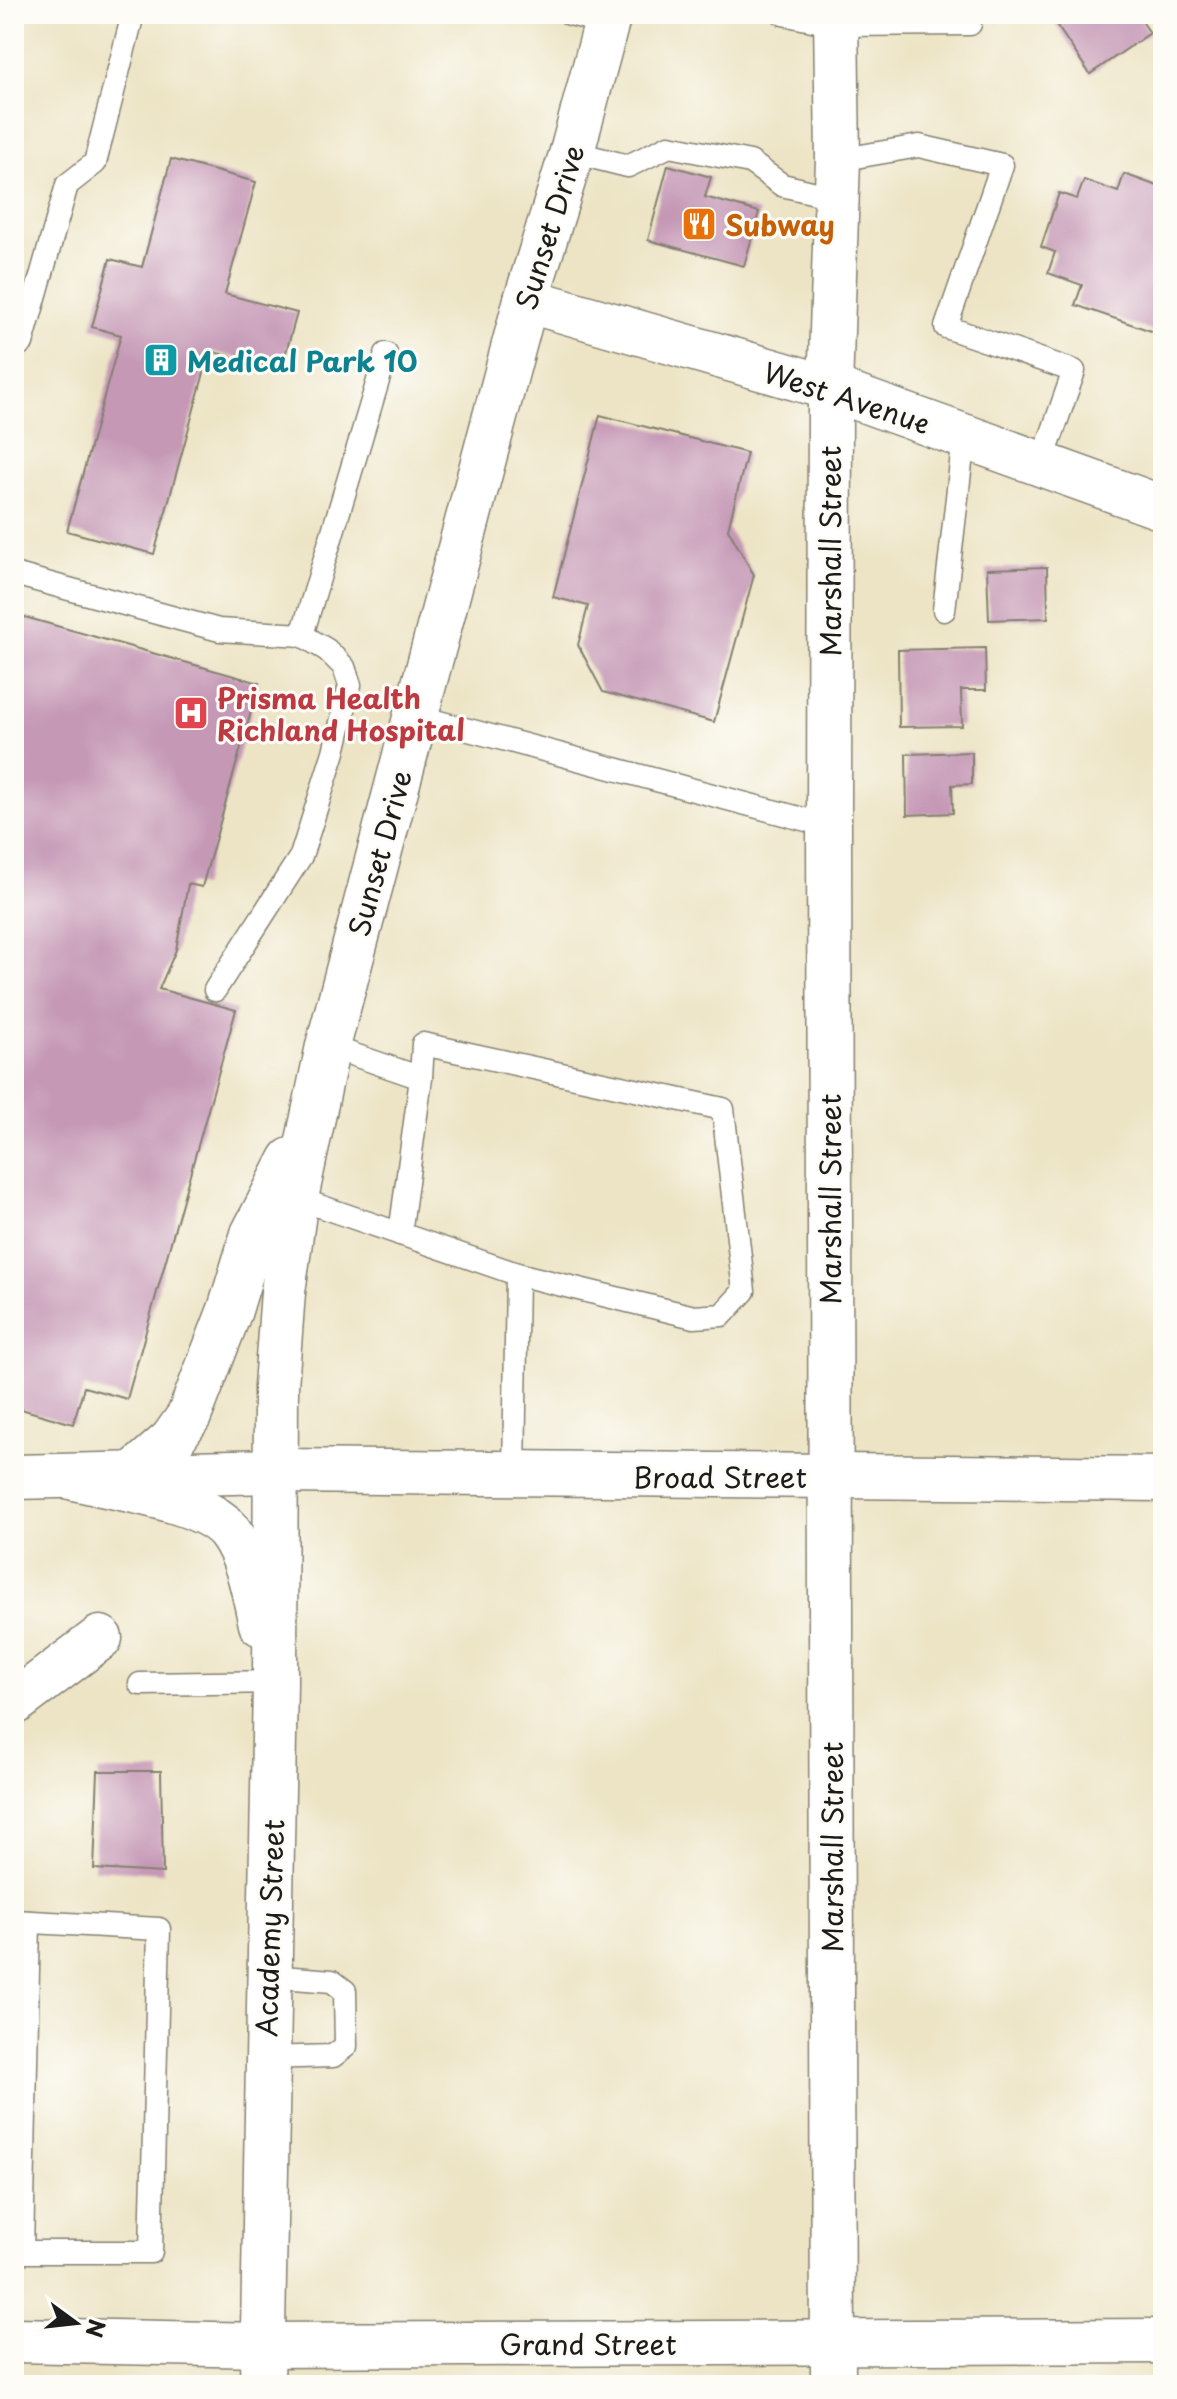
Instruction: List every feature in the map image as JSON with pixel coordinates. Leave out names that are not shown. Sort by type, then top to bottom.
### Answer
[{"type":"main road","name":"Sunset Drive","points":[[277,1471],[276,1386],[283,1292],[296,1198],[312,1119],[328,1046],[526,300],[572,152],[595,17]]},
{"type":"main road","name":"Marshall Street","points":[[833,2385],[829,826],[830,388],[838,179],[836,20]]},
{"type":"main road","name":"West Avenue","points":[[526,300],[830,388],[1163,508]]},
{"type":"main road","points":[[131,1476],[172,1440],[189,1416],[217,1347],[253,1234],[312,1119]]},
{"type":"main road","name":"Broad Street","points":[[74,1478],[277,1471],[1163,1479]]},
{"type":"main road","name":"Academy Street","points":[[262,2365],[277,1471]]},
{"type":"main road","points":[[14,1477],[74,1478],[192,1506],[211,1515],[228,1530],[241,1554],[254,1593],[275,1682]]},
{"type":"main road","points":[[14,1703],[100,1638]]},
{"type":"main road","name":"Grand Street","points":[[14,2340],[262,2365],[833,2341],[1163,2341]]},
{"type":"lane","points":[[14,341],[22,343],[67,185],[95,163],[133,14]]},
{"type":"lane","points":[[783,14],[836,20],[970,24],[970,14]]},
{"type":"lane","points":[[572,152],[628,166],[669,146],[750,162],[782,185],[838,179],[919,146],[1002,165],[946,327],[1074,371],[1041,465]]},
{"type":"lane","points":[[302,635],[386,354]]},
{"type":"lane","points":[[944,610],[964,437]]},
{"type":"lane","points":[[14,574],[219,630],[302,635],[327,650],[344,667],[350,685],[334,752],[301,856],[215,990]]},
{"type":"lane","points":[[416,716],[829,826]]},
{"type":"lane","points":[[296,1198],[400,1234],[517,1274],[694,1317],[722,1315],[744,1291],[723,1109],[423,1044],[400,1234]]},
{"type":"lane","points":[[328,1046],[421,1078]]},
{"type":"lane","points":[[514,1475],[517,1274]]},
{"type":"lane","points":[[140,1684],[275,1682]]},
{"type":"lane","points":[[22,1922],[159,1929],[151,2252],[18,2252],[22,1922]]},
{"type":"lane","points":[[266,2058],[333,2056],[346,2046],[345,1991],[332,1981],[269,1976]]},
{"type":"building","points":[[1049,14],[1137,14],[1150,33],[1090,74]]},
{"type":"building","name":"Medical Park 10","points":[[171,159],[256,182],[225,294],[297,313],[281,370],[210,351],[154,554],[67,531],[121,335],[92,327],[110,259],[142,267]]},
{"type":"building","points":[[668,165],[711,177],[705,197],[759,212],[744,266],[648,240]]},
{"type":"building","points":[[1124,174],[1163,188],[1163,335],[1075,305],[1082,285],[1048,273],[1055,252],[1041,247],[1059,193],[1077,199],[1084,180],[1118,192]]},
{"type":"building","points":[[600,415],[747,453],[728,529],[754,575],[714,722],[603,692],[578,645],[588,606],[553,597]]},
{"type":"building","points":[[1047,567],[1048,618],[989,620],[987,569]]},
{"type":"building","points":[[14,614],[259,683],[202,887],[188,884],[176,950],[159,989],[236,1010],[127,1399],[84,1387],[73,1424],[14,1407]]},
{"type":"building","points":[[985,648],[986,690],[961,690],[962,726],[899,727],[898,650]]},
{"type":"building","points":[[972,752],[972,784],[952,785],[953,813],[907,815],[906,754]]},
{"type":"building","points":[[98,1771],[161,1771],[163,1873],[94,1869]]},
{"type":"place","name":"Subway","points":[[699,224]]},
{"type":"place","name":"Medical Park 10","points":[[161,360]]},
{"type":"place","name":"Prisma Health Richland Hospital","points":[[191,713]]}]
